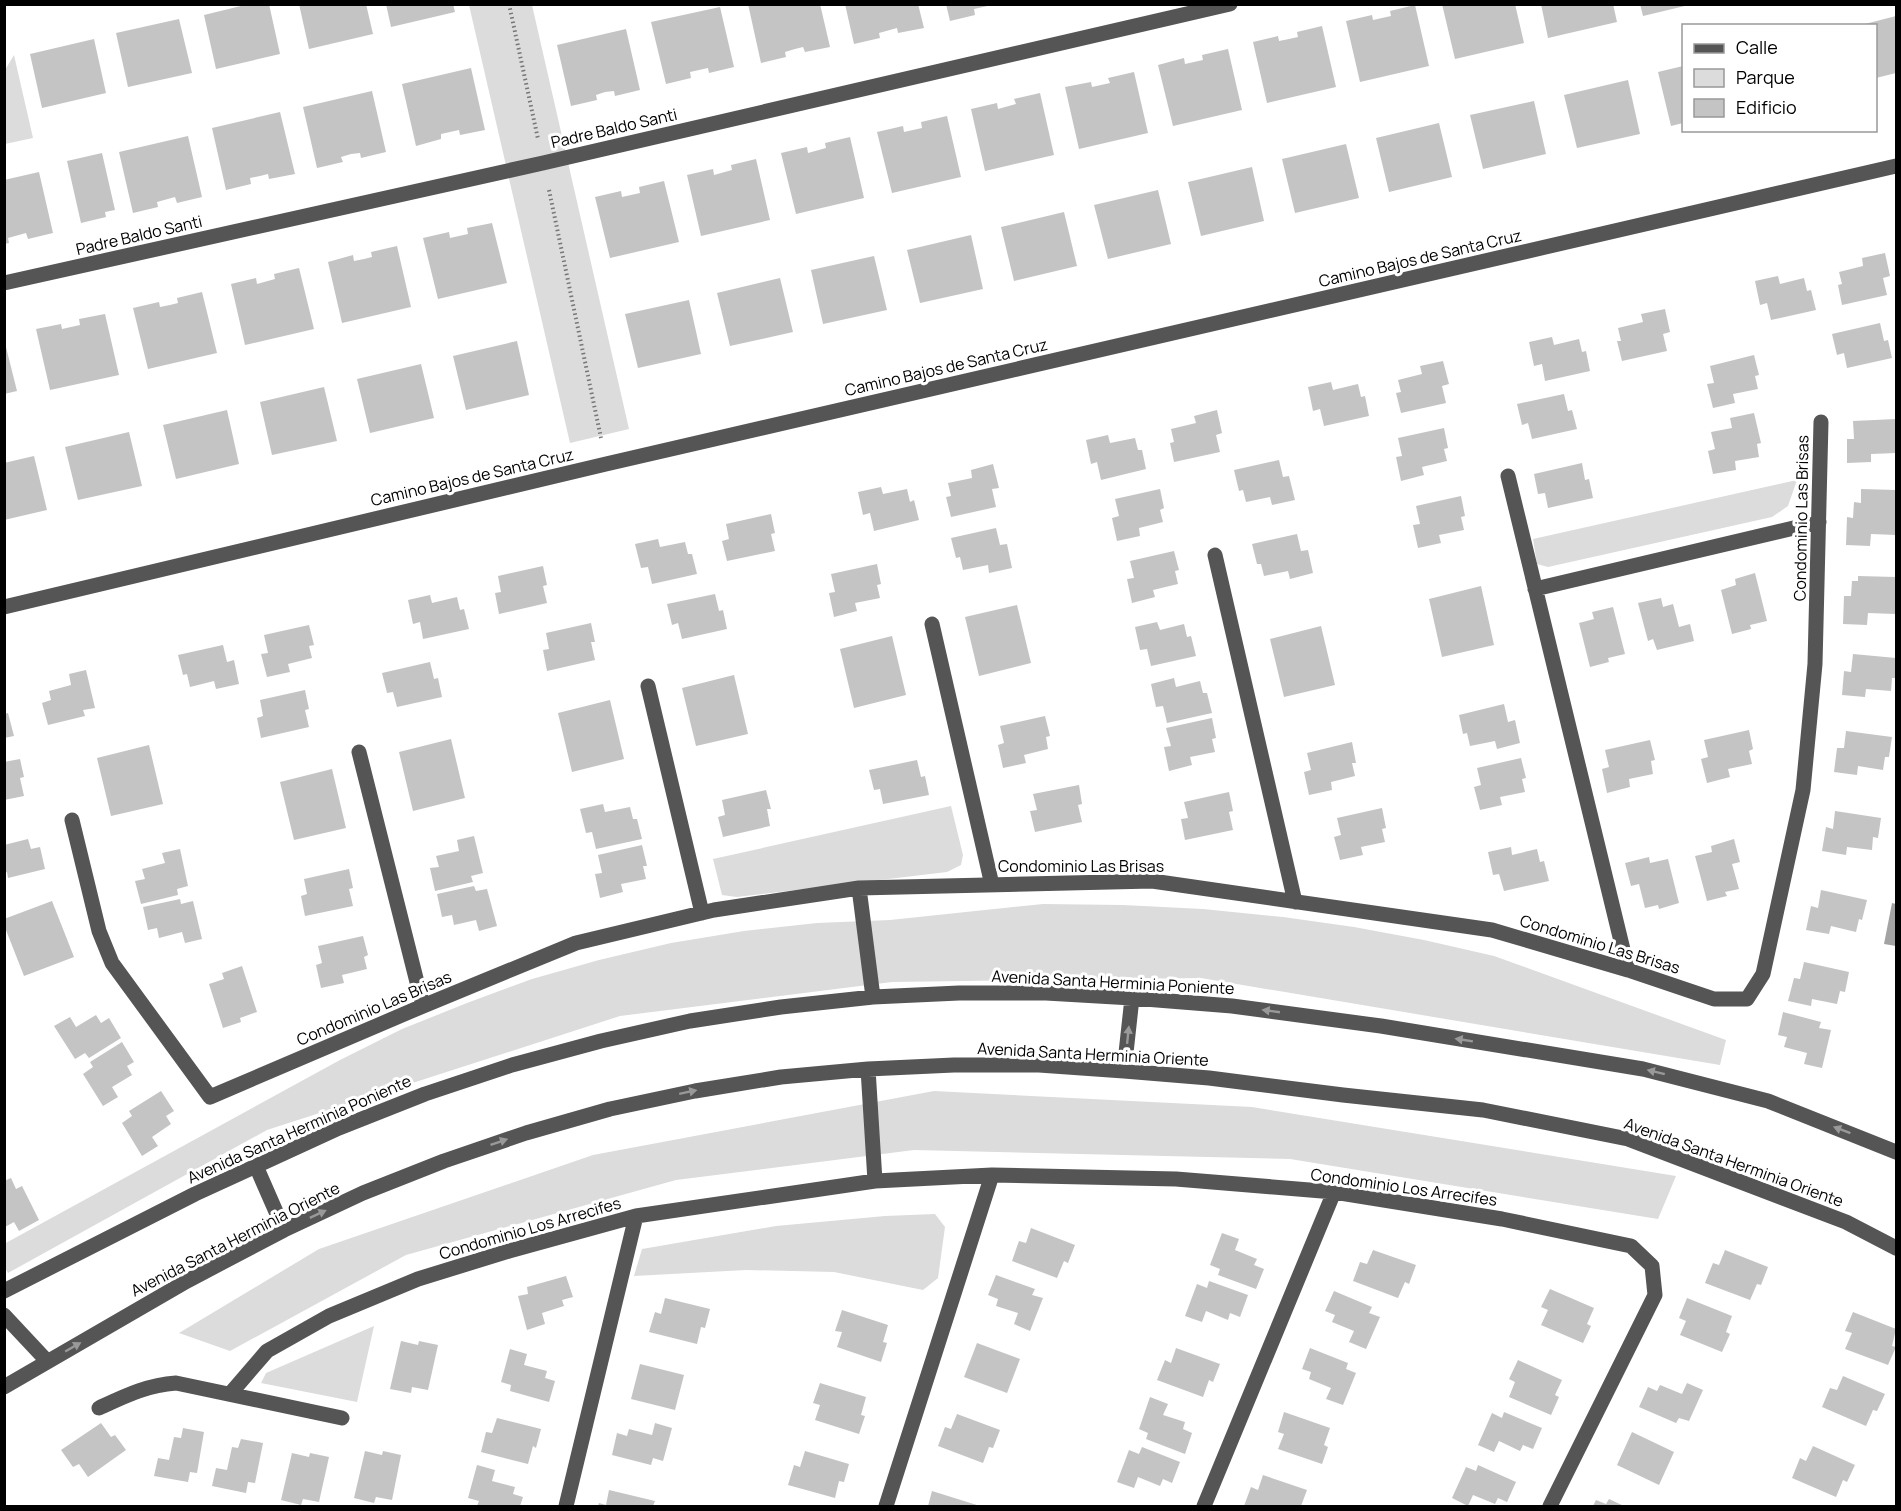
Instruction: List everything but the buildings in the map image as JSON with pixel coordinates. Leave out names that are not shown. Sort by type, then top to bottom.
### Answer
[{"type":"street","name":"Padre Baldo Santi","points":[[4,283],[543,163],[1230,4]]},
{"type":"street","name":"Camino Bajos de Santa Cruz","points":[[4,607],[606,464],[1896,166]]},
{"type":"street","name":"Condominio Las Brisas","points":[[72,820],[99,932],[112,963],[210,1097],[576,943],[702,913],[859,888],[1152,881],[1492,930],[1628,970],[1714,999],[1747,999],[1763,974],[1803,790],[1815,664],[1821,422]]},
{"type":"street","points":[[1508,476],[1628,970]]},
{"type":"street","points":[[1535,590],[1819,522]]},
{"type":"street","points":[[1215,555],[1295,902]]},
{"type":"street","points":[[932,624],[992,885]]},
{"type":"street","points":[[648,686],[702,913]]},
{"type":"street","points":[[359,752],[423,1006]]},
{"type":"street","points":[[859,888],[873,997]]},
{"type":"street","name":"Avenida Santa Herminia Poniente","points":[[4,1291],[195,1194],[339,1128],[425,1094],[512,1065],[601,1041],[690,1021],[781,1007],[873,997],[1024,993],[1132,998],[1232,1006],[1381,1026],[1643,1069],[1768,1101],[1896,1152]]},
{"type":"street","points":[[1124,1071],[1132,998]]},
{"type":"street","name":"Avenida Santa Herminia Oriente","points":[[4,1387],[187,1281],[284,1230],[363,1193],[444,1161],[526,1132],[610,1109],[695,1091],[782,1077],[868,1069],[954,1065],[1028,1065],[1124,1071],[1209,1078],[1483,1110],[1628,1139],[1846,1222],[1896,1248]]},
{"type":"street","points":[[868,1069],[875,1181]]},
{"type":"street","points":[[256,1166],[284,1230]]},
{"type":"street","points":[[886,1506],[992,1175]]},
{"type":"street","name":"Condominio Los Arrecifes","points":[[230,1394],[267,1351],[329,1316],[418,1279],[636,1216],[875,1181],[992,1175],[1176,1179],[1334,1192],[1502,1219],[1631,1246],[1652,1266],[1655,1296],[1550,1506]]},
{"type":"street","points":[[1204,1506],[1334,1192]]},
{"type":"street","points":[[566,1506],[636,1216]]},
{"type":"street","points":[[4,1315],[47,1361]]},
{"type":"street","points":[[99,1408],[136,1390],[176,1383],[342,1418]]},
{"type":"path","points":[[509,4],[606,464]]},
{"type":"green space","points":[[469,5],[532,5],[629,429],[570,443]]},
{"type":"green space","points":[[14,55],[33,138],[5,144],[5,70]]},
{"type":"green space","points":[[1797,480],[1788,506],[1772,517],[1548,567],[1537,564],[1533,539]]},
{"type":"green space","points":[[951,806],[963,855],[961,865],[947,872],[737,897],[722,895],[713,859]]},
{"type":"green space","points":[[1043,904],[1203,909],[1283,917],[1424,940],[1494,956],[1726,1040],[1720,1065],[1201,978],[892,982],[620,1016],[267,1130],[8,1273],[5,1268],[4,1244],[340,1060],[402,1029],[532,979],[671,943],[744,931],[817,923],[890,920]]},
{"type":"green space","points":[[934,1091],[1252,1107],[1676,1176],[1658,1219],[1290,1159],[914,1150],[676,1180],[406,1255],[230,1351],[179,1333],[319,1249],[593,1155]]},
{"type":"green space","points":[[935,1214],[945,1227],[938,1278],[923,1290],[834,1272],[746,1270],[634,1276],[642,1249],[776,1226]]},
{"type":"green space","points":[[374,1326],[357,1402],[261,1383],[266,1373]]},
{"type":"shaded area","points":[[1892,903],[1896,904],[1896,946],[1884,944]]}]
